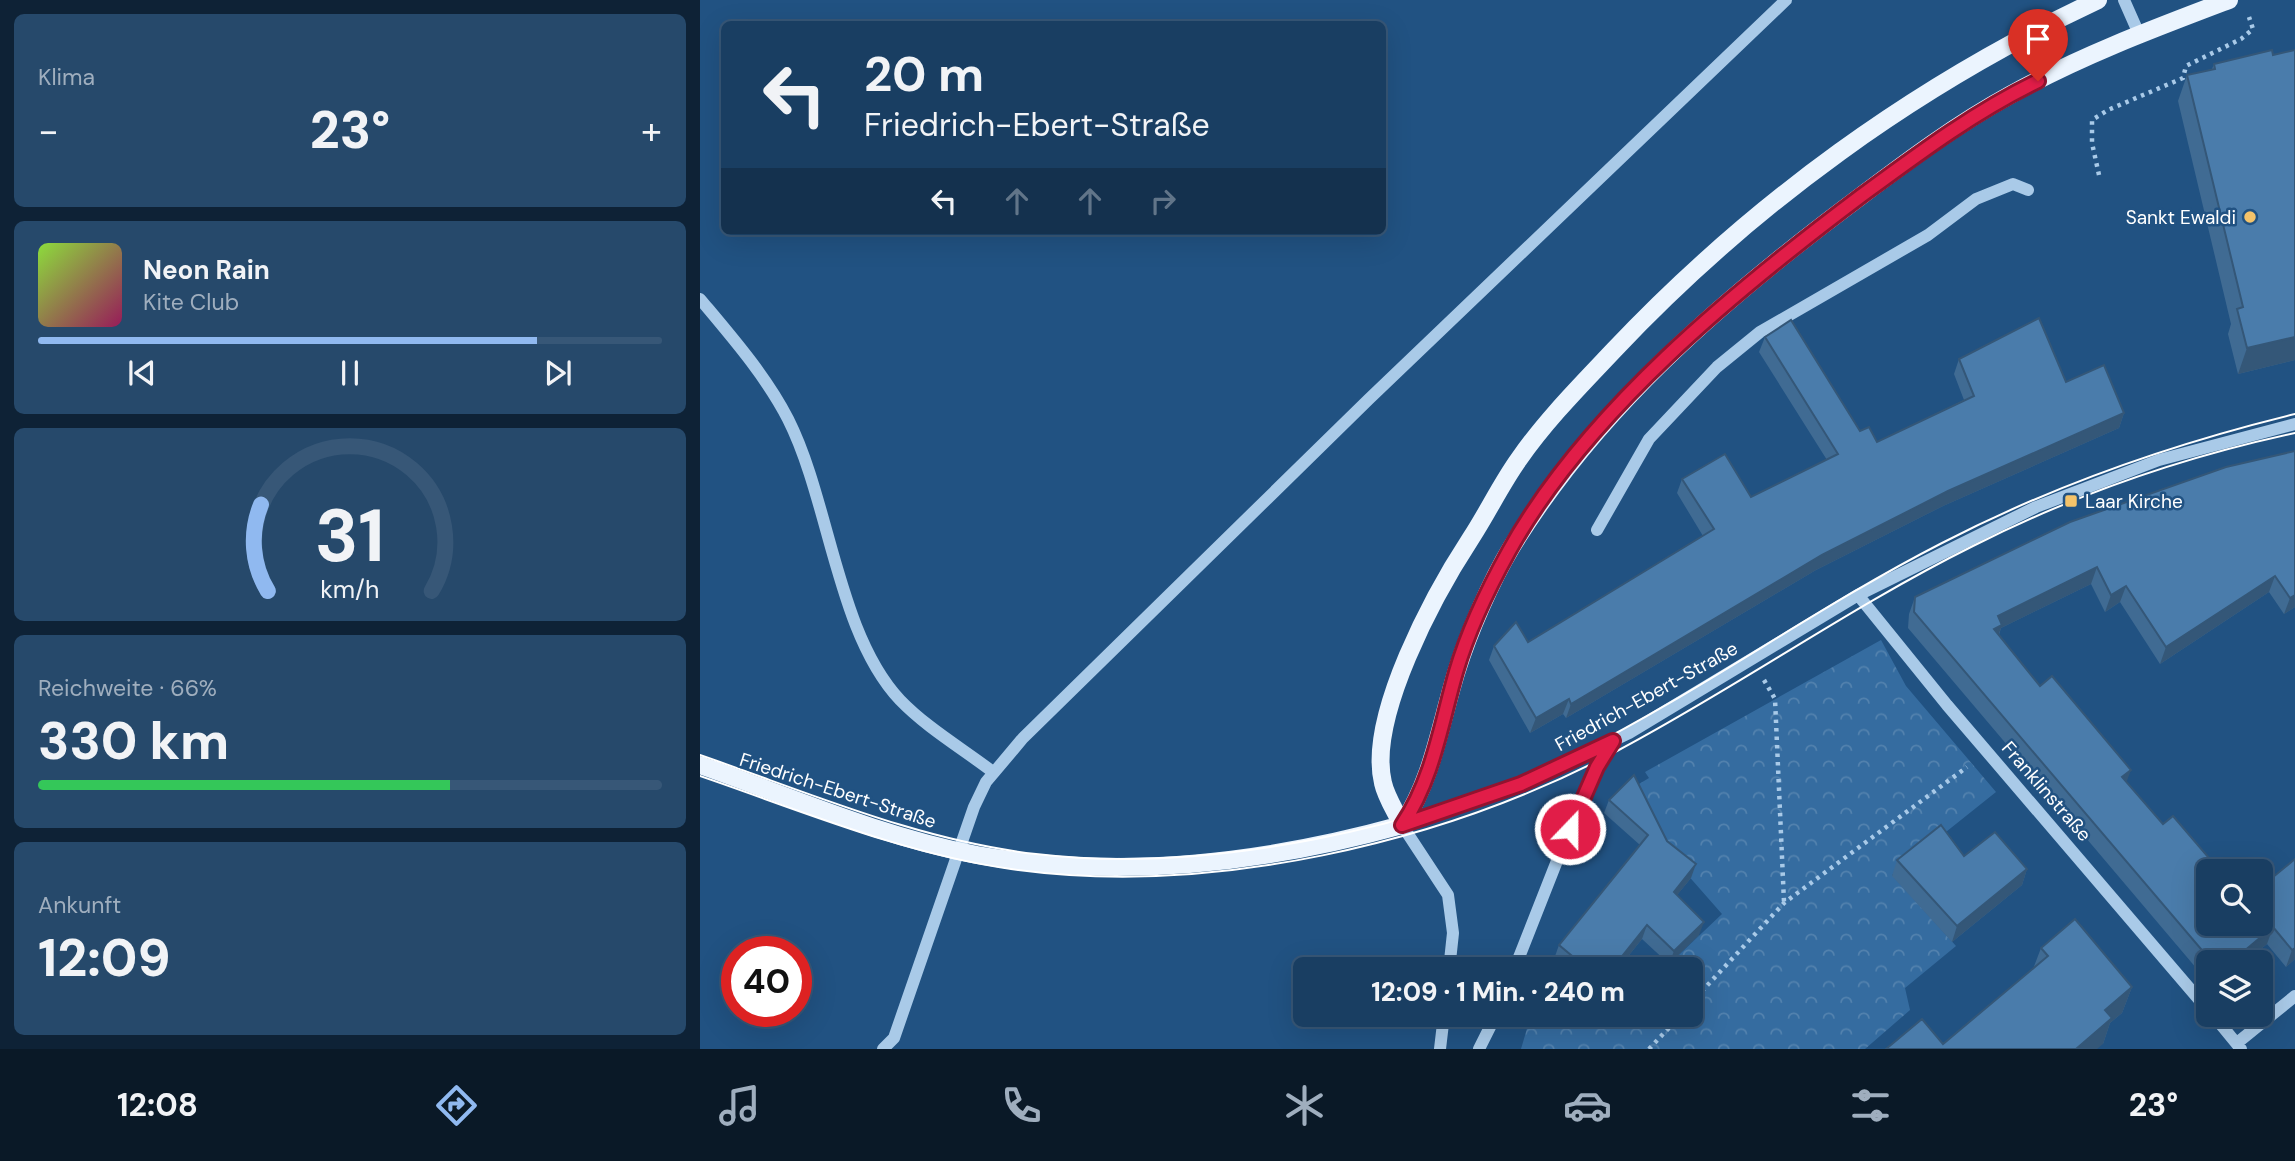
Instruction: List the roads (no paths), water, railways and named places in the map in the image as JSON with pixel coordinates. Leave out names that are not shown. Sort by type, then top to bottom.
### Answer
[{"type":"main road","points":[[1402,825],[1383,784],[1380,740],[1410,651],[1446,577],[1518,459],[1576,390],[1681,282],[1752,219],[1851,144],[1938,83],[2004,46],[2098,0]]},
{"type":"main road","points":[[1402,825],[1419,800],[1457,668],[1510,550],[1550,489],[1606,419],[1688,337],[1777,260],[1960,124],[2013,93],[2139,34],[2229,0]]},
{"type":"main road","name":"Friedrich-Ebert-Straße","points":[[700,765],[897,835],[977,855],[1050,864],[1138,866],[1213,862],[1340,842],[1402,825]]},
{"type":"street","points":[[883,1049],[894,1044],[982,790],[993,772],[1073,685],[1786,0]]},
{"type":"street","points":[[2124,0],[2139,34]]},
{"type":"street","points":[[1597,530],[1649,439],[1717,367],[1760,331],[1927,235],[1976,199],[2013,184],[2028,190]]},
{"type":"street","points":[[700,299],[738,344],[788,419],[820,505],[848,605],[878,667],[899,699],[993,772]]},
{"type":"street","name":"Friedrich-Ebert-Straße","points":[[1402,825],[1521,784],[1613,741],[1752,661],[1858,595],[2036,507],[2159,460],[2295,424]]},
{"type":"street","name":"Franklinstraße","points":[[1858,595],[2196,996]]},
{"type":"street","points":[[1519,957],[1580,805],[1613,741]]},
{"type":"street","points":[[1402,825],[1448,895],[1454,933],[1451,957]]},
{"type":"street","points":[[2223,1027],[2239,1046],[2295,996]]},
{"type":"street","points":[[1440,1049],[1443,1027]]},
{"type":"street","points":[[1479,1049],[1490,1027]]},
{"type":"tram line","points":[[700,755],[908,827],[993,848],[1036,854],[1102,859],[1171,857],[1242,851],[1313,840],[1384,824],[1453,804],[1518,780],[1624,729],[1850,594],[1984,522],[2114,468],[2295,414]]},
{"type":"tram line","points":[[700,776],[892,842],[1011,869],[1087,876],[1165,875],[1244,868],[1323,855],[1400,837],[1476,813],[1549,784],[1662,726],[1927,570],[2051,510],[2131,479],[2212,453],[2295,433]]},
{"type":"place","name":"Sankt Ewaldi","points":[[2250,217]]},
{"type":"place","name":"Laar Kirche","points":[[2071,501]]}]
